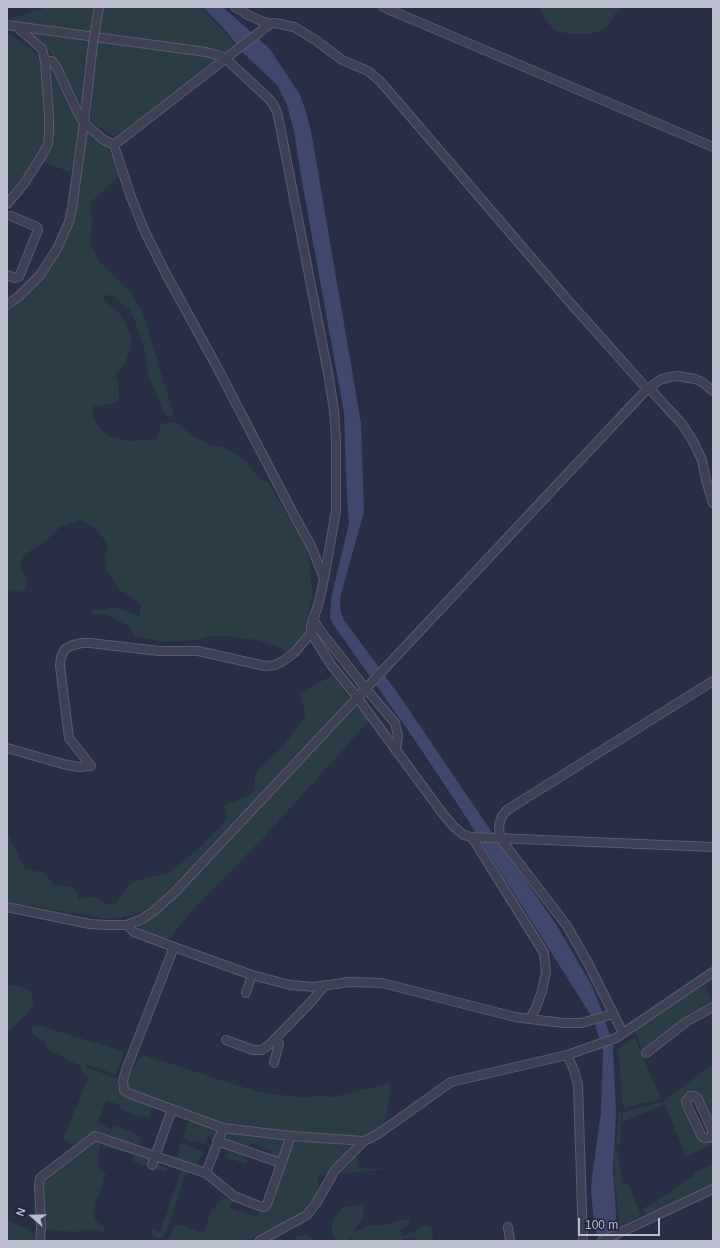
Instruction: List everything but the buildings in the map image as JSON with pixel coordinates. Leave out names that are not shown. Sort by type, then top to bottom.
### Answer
[{"type":"street","points":[[7,304],[19,296],[40,275],[57,249],[65,233],[72,208],[99,7]]},
{"type":"street","points":[[236,7],[250,16],[270,24]]},
{"type":"street","points":[[383,7],[713,147]]},
{"type":"street","points":[[114,145],[270,24],[275,23],[294,28],[317,41],[342,60],[368,71],[380,82],[571,303],[682,424],[693,441],[702,460],[713,503]]},
{"type":"street","points":[[7,25],[206,52],[225,58],[268,98],[277,112],[334,410],[336,439],[336,511],[324,579],[319,602],[311,626],[311,633],[332,666],[357,697],[454,827],[464,835],[475,837],[713,847]]},
{"type":"street","points":[[7,204],[23,185],[48,144],[49,116],[45,61],[42,49],[16,26]]},
{"type":"street","points":[[45,61],[52,61],[84,123],[104,140],[114,145],[131,197],[145,232],[311,546],[324,579]]},
{"type":"street","points":[[7,275],[15,278],[20,277],[38,230],[37,227],[11,216]]},
{"type":"street","points":[[7,907],[90,924],[127,925],[142,919],[154,911],[174,893],[648,388],[669,376],[678,376],[695,379],[702,382],[713,391]]},
{"type":"street","points":[[313,620],[366,689],[395,723],[398,736],[396,751]]},
{"type":"street","points":[[7,748],[63,764],[78,767],[91,766],[69,738],[60,666],[61,657],[65,649],[82,643],[90,643],[159,651],[208,652],[259,666],[266,666],[275,665],[294,653],[311,633]]},
{"type":"street","points":[[620,1036],[588,963],[567,926],[498,837],[499,825],[502,816],[507,810],[713,681]]},
{"type":"street","points":[[475,837],[544,953],[546,972],[542,991],[530,1019]]},
{"type":"street","points":[[127,925],[134,932],[252,975],[290,985],[304,987],[349,982],[382,983],[515,1017],[572,1023],[610,1016]]},
{"type":"street","points":[[174,946],[126,1070],[122,1086],[124,1090],[128,1093],[222,1128],[291,1136],[364,1141]]},
{"type":"street","points":[[259,1241],[306,1214],[317,1202],[335,1170],[364,1141],[384,1131],[452,1082],[567,1055],[620,1036],[713,972]]},
{"type":"street","points":[[246,993],[252,975]]},
{"type":"street","points":[[226,1040],[258,1051],[270,1044],[325,985]]},
{"type":"street","points":[[646,1053],[686,1022],[713,1007]]},
{"type":"street","points":[[274,1063],[279,1043],[276,1038]]},
{"type":"street","points":[[567,1055],[574,1070],[578,1085],[583,1241]]},
{"type":"street","points":[[688,1097],[696,1097],[711,1123],[712,1134],[710,1138],[706,1139],[701,1135],[686,1105],[688,1097]]},
{"type":"street","points":[[152,1165],[172,1109]]},
{"type":"street","points":[[206,1174],[222,1128]]},
{"type":"street","points":[[40,1241],[40,1178],[95,1136],[206,1174],[234,1196],[264,1207],[267,1204],[291,1136]]},
{"type":"street","points":[[217,1141],[281,1163]]},
{"type":"street","points":[[602,1241],[713,1189]]},
{"type":"street","points":[[508,1228],[510,1241]]},
{"type":"shaded area","points":[[44,7],[95,7],[91,34],[10,23],[11,18],[27,14],[34,10],[41,10]]},
{"type":"shaded area","points":[[103,7],[200,7],[224,31],[234,44],[232,49],[222,54],[99,34]]},
{"type":"shaded area","points":[[539,7],[622,7],[615,14],[606,28],[591,34],[569,34],[554,30],[545,19]]},
{"type":"shaded area","points":[[37,31],[88,41],[89,45],[81,105],[79,106],[58,64],[46,48],[30,33]]},
{"type":"shaded area","points":[[7,35],[12,36],[30,47],[40,60],[43,69],[45,118],[44,138],[40,149],[34,161],[7,196]]},
{"type":"shaded area","points":[[98,42],[216,59],[117,137],[114,137],[89,120]]},
{"type":"shaded area","points":[[49,69],[53,71],[79,122],[71,173],[44,162],[51,144]]},
{"type":"shaded area","points":[[87,129],[107,148],[114,158],[120,176],[90,203],[92,222],[90,243],[99,261],[132,294],[144,316],[174,416],[165,416],[149,377],[144,347],[130,310],[113,296],[102,295],[105,302],[117,310],[125,322],[131,337],[131,348],[125,362],[115,375],[118,382],[119,397],[117,402],[92,407],[94,419],[99,427],[110,437],[133,441],[156,439],[160,430],[160,424],[171,422],[177,423],[192,435],[208,444],[222,447],[236,454],[246,462],[259,478],[269,483],[307,549],[310,568],[313,601],[310,601],[309,608],[311,609],[308,624],[299,644],[287,653],[277,646],[256,640],[227,636],[208,636],[196,640],[162,642],[135,636],[131,631],[131,628],[107,614],[94,615],[91,610],[117,608],[139,616],[141,605],[120,590],[110,576],[104,557],[108,548],[105,541],[97,530],[81,520],[60,527],[47,540],[24,555],[20,565],[26,580],[26,590],[18,592],[7,589],[7,309],[23,299],[41,281],[63,246],[72,227]]},
{"type":"shaded area","points":[[331,676],[334,677],[349,697],[348,701],[157,903],[144,911],[130,916],[109,919],[7,902],[7,832],[25,869],[46,873],[53,885],[73,887],[79,899],[99,897],[106,905],[116,903],[131,882],[168,873],[197,850],[223,824],[227,816],[224,806],[251,794],[255,789],[255,778],[258,770],[283,746],[304,719],[305,711],[300,693]]},
{"type":"shaded area","points":[[355,704],[370,720],[264,837],[187,916],[172,937],[168,939],[140,929],[138,924],[158,913],[177,895]]},
{"type":"shaded area","points":[[705,982],[708,987],[705,989],[707,994],[709,993],[713,1003],[680,1020],[681,1022],[643,1053],[635,1031]]},
{"type":"shaded area","points":[[7,984],[21,987],[31,992],[33,1006],[27,1014],[7,1032]]},
{"type":"shaded area","points":[[34,1026],[41,1026],[122,1051],[123,1055],[115,1074],[86,1064],[85,1067],[121,1080],[120,1084],[151,1105],[152,1109],[149,1118],[119,1109],[120,1105],[106,1100],[98,1123],[112,1129],[113,1125],[136,1133],[136,1135],[142,1138],[138,1147],[94,1133],[77,1145],[68,1142],[63,1138],[89,1077],[82,1072],[82,1067],[48,1049],[45,1043],[34,1035],[31,1030]]},
{"type":"shaded area","points":[[635,1038],[661,1099],[623,1108],[618,1048]]},
{"type":"shaded area","points":[[143,1055],[259,1092],[305,1098],[318,1096],[333,1097],[390,1083],[391,1087],[384,1124],[371,1134],[360,1137],[233,1128],[129,1092],[125,1084],[128,1075],[132,1071],[138,1059]]},
{"type":"shaded area","points":[[713,1064],[713,1121],[710,1120],[700,1099],[689,1095],[698,1135],[713,1136],[713,1144],[686,1156],[664,1102]]},
{"type":"shaded area","points":[[663,1102],[664,1105],[622,1122],[623,1112]]},
{"type":"shaded area","points":[[619,1112],[621,1112],[620,1145],[616,1145]]},
{"type":"shaded area","points":[[191,1120],[218,1130],[215,1137],[213,1138],[208,1136],[204,1145],[196,1140],[195,1142],[183,1138],[188,1122]]},
{"type":"shaded area","points":[[228,1132],[283,1139],[286,1142],[281,1159],[271,1157],[272,1151],[251,1143],[248,1148],[223,1140]]},
{"type":"shaded area","points":[[101,1139],[98,1161],[101,1170],[106,1174],[95,1205],[94,1216],[96,1221],[105,1227],[104,1232],[88,1229],[74,1232],[44,1229],[42,1185],[45,1176],[94,1141]]},
{"type":"shaded area","points":[[104,1140],[152,1158],[150,1167],[132,1161],[134,1155],[102,1146]]},
{"type":"shaded area","points":[[302,1141],[356,1146],[338,1161],[327,1175],[318,1175],[318,1192],[314,1201],[304,1213],[252,1238],[242,1241],[168,1241],[175,1225],[203,1233],[212,1209],[226,1198],[237,1201],[236,1203],[232,1202],[230,1208],[257,1217],[259,1211],[255,1210],[256,1208],[264,1211],[288,1153],[296,1142]]},
{"type":"shaded area","points":[[181,1142],[200,1151],[201,1149],[203,1150],[195,1167],[176,1160]]},
{"type":"shaded area","points":[[616,1145],[623,1184],[628,1183],[641,1216],[619,1227],[614,1167]]},
{"type":"shaded area","points":[[230,1150],[246,1154],[248,1156],[246,1164],[227,1158]]},
{"type":"shaded area","points":[[357,1153],[358,1167],[387,1169],[338,1173],[337,1171]]},
{"type":"shaded area","points":[[156,1159],[161,1161],[160,1165],[167,1168],[168,1163],[190,1170],[188,1176],[185,1175],[166,1233],[163,1237],[158,1239],[152,1235],[151,1229],[160,1232],[181,1171],[168,1167],[166,1172],[153,1168]]},
{"type":"shaded area","points":[[713,1164],[713,1185],[646,1215],[643,1208],[658,1202],[657,1199],[671,1193],[670,1190],[683,1184],[682,1181],[694,1176],[693,1173]]},
{"type":"shaded area","points":[[359,1204],[366,1205],[363,1212],[364,1217],[353,1232],[371,1225],[386,1225],[403,1219],[410,1220],[408,1225],[403,1227],[400,1231],[402,1236],[415,1231],[424,1225],[432,1228],[433,1241],[417,1241],[414,1237],[400,1241],[375,1241],[374,1239],[368,1241],[354,1241],[351,1238],[346,1241],[337,1241],[332,1233],[334,1218],[342,1208]]},
{"type":"shaded area","points":[[7,1219],[10,1222],[29,1229],[34,1234],[34,1241],[7,1241]]},
{"type":"shaded area","points":[[296,1236],[310,1236],[315,1241],[296,1241]]},
{"type":"water","points":[[203,7],[223,7],[270,49],[300,95],[306,112],[311,131],[361,423],[364,512],[341,594],[341,612],[344,620],[399,695],[556,924],[592,986],[613,1046],[616,1113],[613,1169],[617,1230],[620,1241],[599,1241],[595,1231],[591,1192],[601,1113],[603,1051],[593,1017],[462,811],[330,618],[331,599],[349,523],[344,413],[294,131],[287,105],[277,85],[242,52],[225,30]]}]
